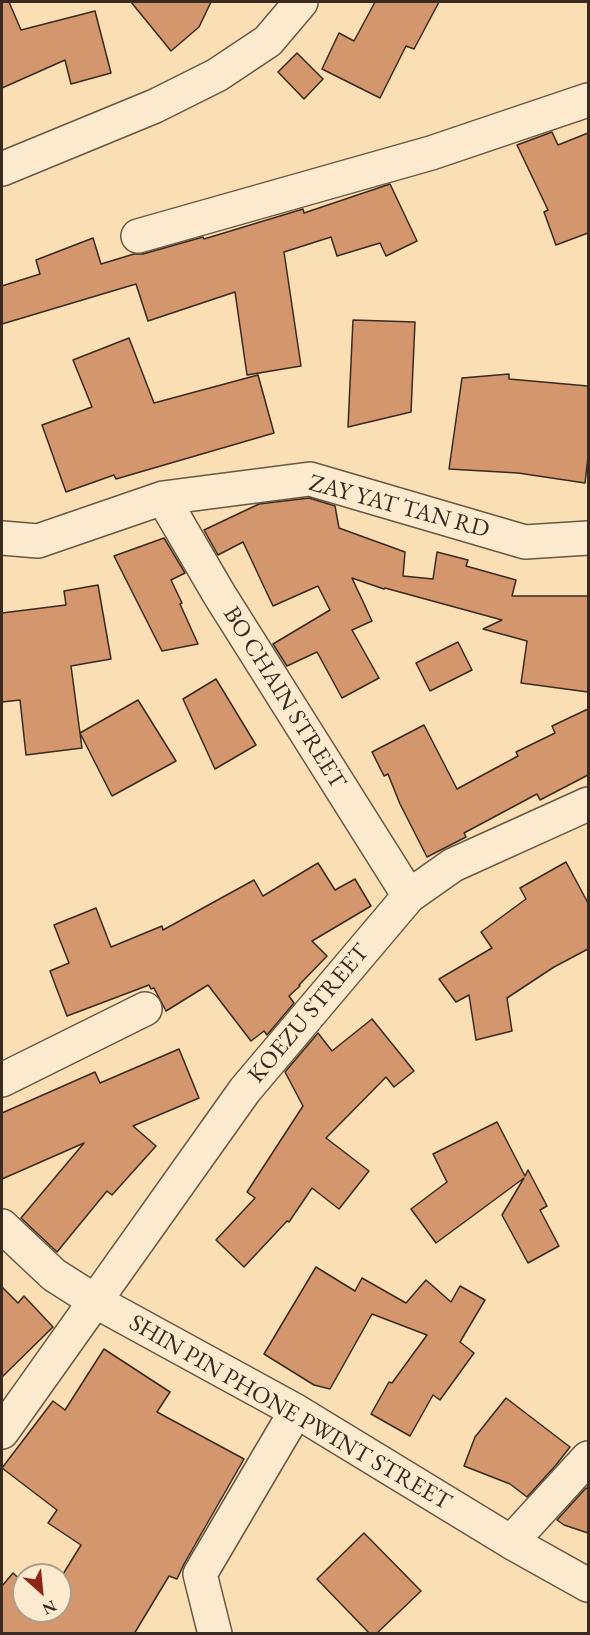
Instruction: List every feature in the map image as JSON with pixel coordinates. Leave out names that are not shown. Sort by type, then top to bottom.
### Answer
[{"type":"street","points":[[2,169],[155,106],[217,75],[268,41],[301,2]]},
{"type":"street","points":[[138,236],[431,153],[588,100]]},
{"type":"street","name":"ZAY YAT TAN RD","points":[[2,538],[38,541],[163,498],[310,479],[525,542],[588,538]]},
{"type":"street","name":"BO CHAIN STREET","points":[[163,498],[219,594],[409,896]]},
{"type":"street","name":"KOEZU STREET","points":[[2,1432],[245,1090],[409,896],[453,866],[588,804]]},
{"type":"street","points":[[2,1080],[145,1009]]},
{"type":"street","name":"SHIN PIN PHONE PWINT STREET","points":[[2,1226],[54,1275],[95,1301],[296,1411],[511,1542],[588,1585]]},
{"type":"street","points":[[215,1634],[200,1574],[296,1411]]},
{"type":"street","points":[[511,1542],[588,1458]]},
{"type":"building","points":[[2,2],[9,2],[21,30],[95,11],[111,73],[71,84],[65,60],[2,88]]},
{"type":"building","points":[[131,2],[211,2],[199,27],[171,51]]},
{"type":"building","points":[[375,2],[439,2],[414,49],[406,46],[380,98],[322,69],[339,33],[354,41]]},
{"type":"building","points":[[297,53],[323,79],[304,99],[278,72]]},
{"type":"building","points":[[552,132],[558,145],[588,133],[588,233],[556,245],[544,212],[548,210],[517,145]]},
{"type":"building","points":[[390,184],[417,241],[386,256],[380,243],[337,256],[331,237],[284,252],[301,366],[247,375],[235,292],[148,321],[136,284],[2,324],[2,286],[40,274],[36,260],[93,238],[101,264],[203,237],[204,239],[303,209],[304,213]]},
{"type":"building","points":[[353,320],[415,322],[411,412],[348,427]]},
{"type":"building","points":[[129,338],[154,403],[258,375],[274,433],[116,479],[114,475],[66,492],[42,425],[92,407],[73,360]]},
{"type":"building","points":[[509,374],[509,379],[588,386],[588,457],[585,483],[518,473],[449,469],[462,378]]},
{"type":"building","points":[[309,498],[335,506],[339,528],[405,552],[403,576],[433,579],[437,552],[468,560],[466,566],[516,580],[512,596],[588,596],[588,692],[521,683],[527,641],[483,629],[502,620],[384,589],[352,578],[372,621],[352,630],[379,678],[342,698],[317,652],[287,666],[273,644],[330,610],[318,586],[273,606],[243,542],[218,555],[204,530],[259,504]]},
{"type":"building","points":[[164,538],[185,573],[171,580],[198,644],[162,651],[114,556]]},
{"type":"building","points":[[98,585],[111,659],[71,666],[82,748],[26,755],[20,700],[2,702],[2,613],[66,605],[64,591]]},
{"type":"building","points":[[458,642],[472,670],[430,691],[416,663]]},
{"type":"building","points":[[216,679],[256,745],[215,769],[183,699]]},
{"type":"building","points":[[138,700],[176,761],[112,796],[80,733]]},
{"type":"building","points":[[588,709],[588,775],[540,800],[537,794],[464,833],[466,837],[427,857],[400,804],[388,774],[384,776],[372,752],[424,725],[457,789],[518,756],[516,752],[555,733],[552,726]]},
{"type":"building","points":[[566,862],[588,903],[588,949],[554,967],[507,998],[512,1031],[476,1040],[469,995],[456,1002],[439,979],[492,948],[481,932],[526,899],[520,888]]},
{"type":"building","points":[[318,863],[335,890],[355,879],[371,906],[312,941],[327,956],[289,996],[294,1003],[267,1035],[264,1031],[251,1041],[208,985],[166,1011],[154,988],[151,989],[149,985],[67,1016],[50,971],[69,963],[54,925],[96,908],[111,947],[162,926],[163,930],[254,880],[263,896]]},
{"type":"building","points":[[372,1019],[414,1071],[394,1087],[386,1077],[326,1138],[369,1171],[339,1209],[312,1188],[289,1222],[287,1221],[244,1267],[216,1240],[255,1198],[247,1192],[303,1106],[285,1072],[318,1033],[332,1051]]},
{"type":"building","points":[[179,1049],[199,1098],[133,1126],[156,1146],[112,1195],[107,1191],[57,1252],[21,1218],[84,1143],[2,1179],[2,1113],[95,1072],[100,1083]]},
{"type":"building","points":[[497,1122],[525,1176],[528,1170],[547,1206],[540,1210],[559,1246],[528,1263],[502,1215],[524,1178],[436,1243],[411,1209],[447,1182],[433,1154]]},
{"type":"building","points":[[316,1267],[355,1291],[362,1278],[406,1303],[426,1280],[451,1302],[460,1286],[485,1300],[460,1342],[474,1353],[440,1400],[433,1395],[410,1436],[371,1414],[389,1382],[392,1383],[427,1335],[372,1314],[330,1389],[314,1385],[264,1354]]},
{"type":"building","points":[[2,1287],[18,1303],[24,1296],[53,1327],[2,1377]]},
{"type":"building","points":[[104,1349],[170,1392],[157,1412],[244,1459],[177,1579],[169,1576],[134,1634],[2,1634],[2,1586],[12,1574],[12,1623],[72,1623],[72,1563],[70,1563],[81,1545],[48,1523],[57,1510],[2,1468],[53,1401],[65,1410]]},
{"type":"building","points":[[506,1398],[570,1447],[527,1497],[510,1484],[464,1466],[475,1437]]},
{"type":"building","points":[[586,1488],[588,1489],[588,1533],[564,1525],[557,1520]]},
{"type":"building","points":[[364,1533],[421,1591],[376,1634],[370,1634],[317,1579]]}]
